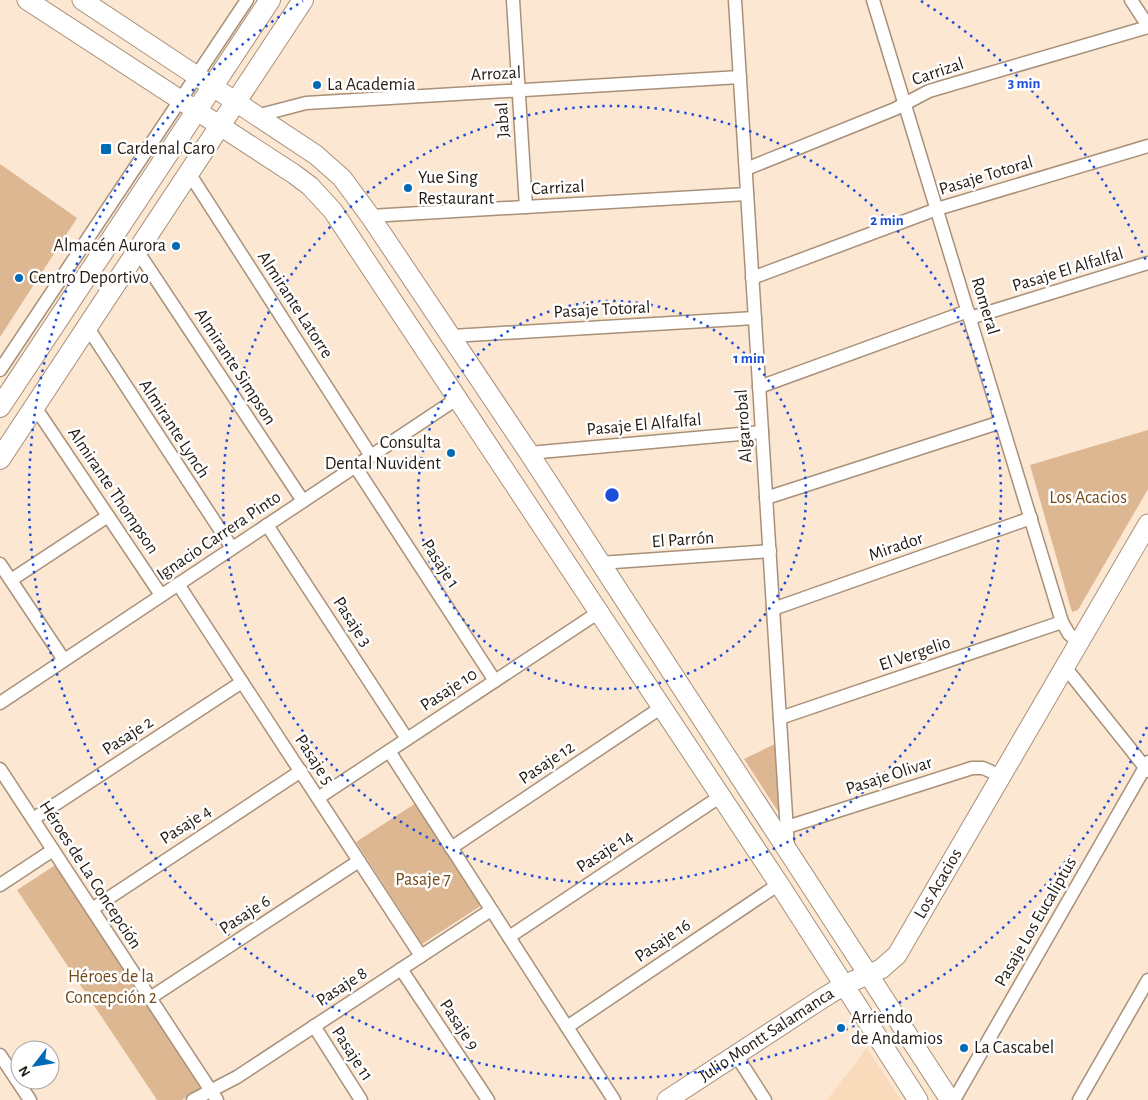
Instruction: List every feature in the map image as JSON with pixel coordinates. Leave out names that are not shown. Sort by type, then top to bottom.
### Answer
[{"type":"main road","points":[[27,0],[50,7],[188,105],[294,174],[324,199],[721,796],[918,1100]]},
{"type":"main road","points":[[0,407],[188,105],[204,81],[270,0]]},
{"type":"main road","points":[[0,459],[303,0]]},
{"type":"main road","points":[[88,1],[330,166],[342,178],[452,336],[950,1100]]},
{"type":"main road","name":"Los Acacios","points":[[869,974],[888,964],[897,955],[1148,524]]},
{"type":"main road","name":"Julio Montt Salamanca","points":[[667,1100],[741,1062],[844,985],[869,974]]},
{"type":"street","points":[[204,81],[247,0]]},
{"type":"street","name":"Jabal","points":[[513,0],[526,207]]},
{"type":"street","name":"Algarrobal","points":[[735,0],[788,849]]},
{"type":"street","name":"Romeral","points":[[874,0],[1062,622]]},
{"type":"street","points":[[1131,0],[1148,27]]},
{"type":"street","name":"Carrizal","points":[[746,169],[895,109],[929,91],[1148,27]]},
{"type":"street","name":"Arrozal","points":[[256,116],[306,103],[740,77]]},
{"type":"street","points":[[0,370],[188,105]]},
{"type":"street","name":"Pasaje Totoral","points":[[752,278],[937,209],[1148,146]]},
{"type":"street","name":"Almirante Latorre","points":[[189,173],[371,456]]},
{"type":"street","name":"Carrizal","points":[[370,216],[747,194]]},
{"type":"street","name":"Almirante Simpson","points":[[138,252],[303,501]]},
{"type":"street","name":"Pasaje El Alfalfal","points":[[759,387],[969,315],[1148,263]]},
{"type":"street","name":"Pasaje Totoral","points":[[452,336],[755,318]]},
{"type":"street","name":"Almirante Lynch","points":[[88,328],[232,548]]},
{"type":"street","name":"Ignacio Carrera Pinto","points":[[0,703],[458,398]]},
{"type":"street","name":"Almirante Thompson","points":[[36,407],[161,595]]},
{"type":"street","points":[[766,498],[1002,422]]},
{"type":"street","name":"Pasaje El Alfalfal","points":[[529,454],[762,432]]},
{"type":"street","name":"Pasaje 1","points":[[355,466],[496,681]]},
{"type":"street","points":[[11,580],[108,516]]},
{"type":"street","name":"Mirador","points":[[773,609],[1031,518]]},
{"type":"street","name":"Pasaje 3","points":[[267,525],[407,739]]},
{"type":"street","name":"El Parrón","points":[[600,564],[770,551]]},
{"type":"street","points":[[0,564],[64,660]]},
{"type":"street","name":"Pasaje 5","points":[[178,584],[421,956]]},
{"type":"street","name":"Pasaje 10","points":[[318,798],[599,612]]},
{"type":"street","points":[[1062,622],[1069,634],[1079,643]]},
{"type":"street","name":"El Vergelio","points":[[780,718],[1062,622]]},
{"type":"street","points":[[1065,667],[1147,767]]},
{"type":"street","name":"Pasaje 2","points":[[33,819],[242,682]]},
{"type":"street","name":"Pasaje 12","points":[[451,848],[662,707]]},
{"type":"street","points":[[389,751],[614,1100]]},
{"type":"street","name":"Pasaje Los Eucaliptus","points":[[954,1100],[1147,767]]},
{"type":"street","name":"Pasaje Olivar","points":[[787,827],[972,768],[983,768],[1002,776]]},
{"type":"street","name":"Héroes de La Concepción","points":[[0,769],[214,1095]]},
{"type":"street","name":"Pasaje 4","points":[[92,909],[301,771]]},
{"type":"street","name":"Pasaje 14","points":[[508,937],[721,796]]},
{"type":"street","points":[[0,886],[53,850]]},
{"type":"street","name":"Pasaje 6","points":[[150,998],[359,861]]},
{"type":"street","name":"Pasaje 16","points":[[567,1027],[779,884]]},
{"type":"street","name":"Pasaje 8","points":[[194,1100],[214,1095],[237,1077],[492,910]]},
{"type":"street","name":"Pasaje 9","points":[[402,969],[488,1100]]},
{"type":"street","points":[[1079,1100],[1148,980]]},
{"type":"street","name":"Pasaje 11","points":[[314,1026],[361,1100]]},
{"type":"street","points":[[0,1055],[30,1100]]},
{"type":"street","points":[[741,1062],[765,1100]]},
{"type":"shaded area","points":[[867,1048],[901,1100],[827,1100]]},
{"type":"green space","name":"Centro Deportivo","points":[[0,164],[77,218],[0,337]]},
{"type":"green space","name":"Los Acacios","points":[[1148,430],[1148,489],[1078,610],[1072,612],[1030,465]]},
{"type":"green space","points":[[777,743],[781,816],[744,759]]},
{"type":"green space","name":"Pasaje 7","points":[[416,803],[482,905],[422,944],[356,842]]},
{"type":"green space","name":"Héroes de la Concepción 2","points":[[57,864],[205,1085],[182,1100],[157,1100],[17,890]]},
{"type":"place","name":"La Academia","points":[[317,85]]},
{"type":"place","name":"Cardenal Caro","points":[[106,149]]},
{"type":"place","name":"Yue Sing Restaurant","points":[[408,188]]},
{"type":"place","name":"Almacén Aurora","points":[[176,246]]},
{"type":"place","name":"Centro Deportivo","points":[[19,278]]},
{"type":"place","name":"Consulta Dental Nuvident","points":[[451,453]]},
{"type":"place","name":"Arriendo de Andamios","points":[[841,1028]]},
{"type":"place","name":"La Cascabel","points":[[964,1048]]}]
